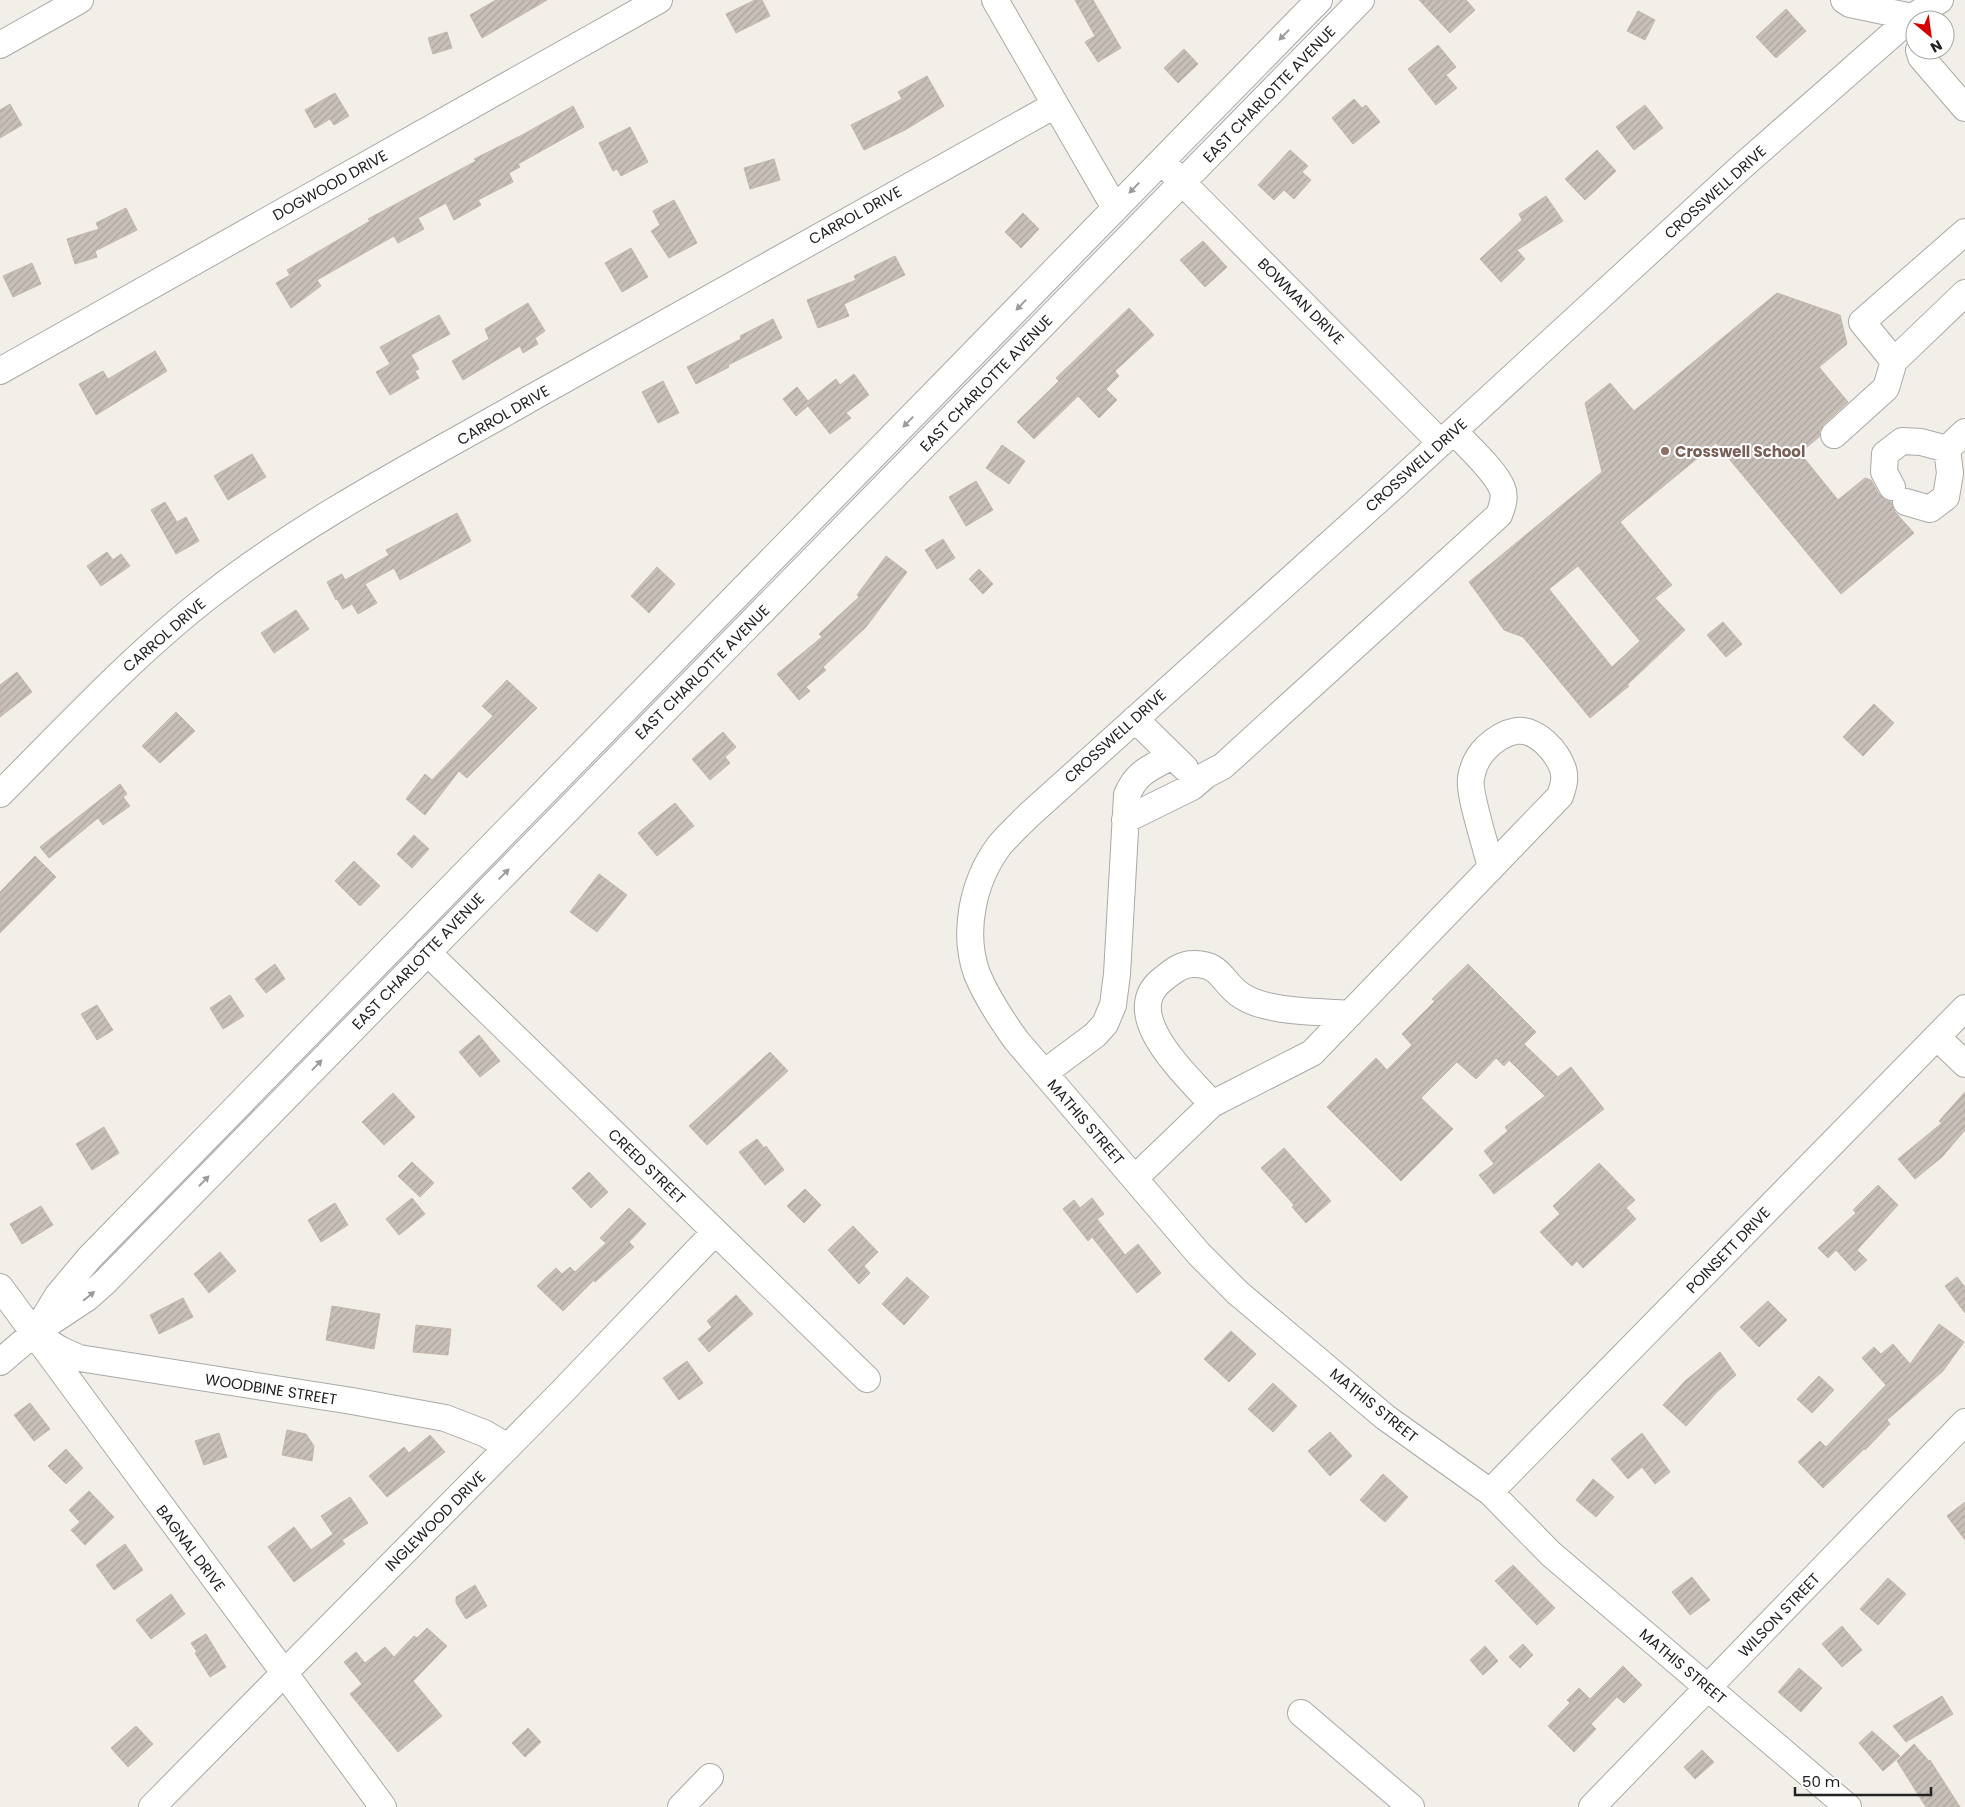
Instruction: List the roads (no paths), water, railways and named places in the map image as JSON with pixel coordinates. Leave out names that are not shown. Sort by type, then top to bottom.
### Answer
[{"type":"street","points":[[0,45],[80,0]]},
{"type":"street","name":"DOGWOOD DRIVE","points":[[0,371],[660,0]]},
{"type":"street","points":[[996,0],[1115,208]]},
{"type":"street","name":"EAST CHARLOTTE AVENUE","points":[[34,1333],[58,1295],[90,1258],[1319,0]]},
{"type":"street","name":"EAST CHARLOTTE AVENUE","points":[[0,1362],[34,1333],[87,1298],[105,1282],[1360,0]]},
{"type":"street","points":[[1844,0],[1850,4],[1905,11]]},
{"type":"street","name":"CROSSWELL DRIVE","points":[[1915,10],[1940,0]]},
{"type":"street","name":"CROSSWELL DRIVE","points":[[972,943],[972,910],[978,885],[989,861],[1000,844],[1029,815],[1447,437],[1905,17]]},
{"type":"street","points":[[1924,60],[1965,108]]},
{"type":"street","name":"CARROL DRIVE","points":[[0,794],[115,678],[179,621],[227,582],[302,530],[825,231],[1055,105]]},
{"type":"street","name":"BOWMAN DRIVE","points":[[1125,820],[1192,787],[1206,775],[1222,766],[1499,515],[1504,502],[1503,489],[1490,471],[1447,437],[1161,160]]},
{"type":"street","points":[[1894,361],[1862,322],[1965,232]]},
{"type":"street","points":[[1834,435],[1886,388],[1894,361],[1965,293]]},
{"type":"street","points":[[1902,441],[1956,441],[1946,497],[1930,509],[1899,495],[1884,472],[1885,454],[1902,441]]},
{"type":"street","points":[[1135,719],[1189,772],[1206,775]]},
{"type":"street","points":[[1134,1178],[1212,1104],[1312,1053],[1491,868],[1560,796],[1565,782],[1563,770],[1555,753],[1534,734],[1516,731],[1496,738],[1478,756],[1470,779],[1491,868]]},
{"type":"street","points":[[1044,1072],[1094,1035],[1105,1024],[1113,1005],[1117,974],[1127,795],[1133,781],[1144,772],[1172,756]]},
{"type":"street","name":"MATHIS STREET","points":[[972,943],[976,972],[992,1006],[1016,1040],[1200,1254],[1238,1292],[1385,1417],[1490,1492],[1551,1554],[1848,1807]]},
{"type":"street","name":"CREED STREET","points":[[427,952],[867,1379]]},
{"type":"street","points":[[1212,1104],[1163,1049],[1148,1017],[1148,998],[1157,983],[1176,969],[1193,964],[1215,968],[1240,995],[1255,1003],[1272,1007],[1350,1014]]},
{"type":"street","name":"POINSETT DRIVE","points":[[1490,1492],[1965,1008]]},
{"type":"street","points":[[1937,1037],[1965,1064]]},
{"type":"street","name":"INGLEWOOD DRIVE","points":[[152,1807],[508,1447],[715,1232]]},
{"type":"street","name":"BAGNAL DRIVE","points":[[0,1288],[161,1508],[286,1673],[383,1807]]},
{"type":"street","name":"WOODBINE STREET","points":[[34,1333],[60,1350],[78,1358],[445,1418],[484,1433],[508,1447]]},
{"type":"street","name":"WILSON STREET","points":[[1592,1807],[1965,1422]]},
{"type":"street","points":[[1301,1713],[1411,1807]]},
{"type":"street","points":[[681,1807],[710,1777]]},
{"type":"place","name":"Crosswell School","points":[[1665,451]]}]
